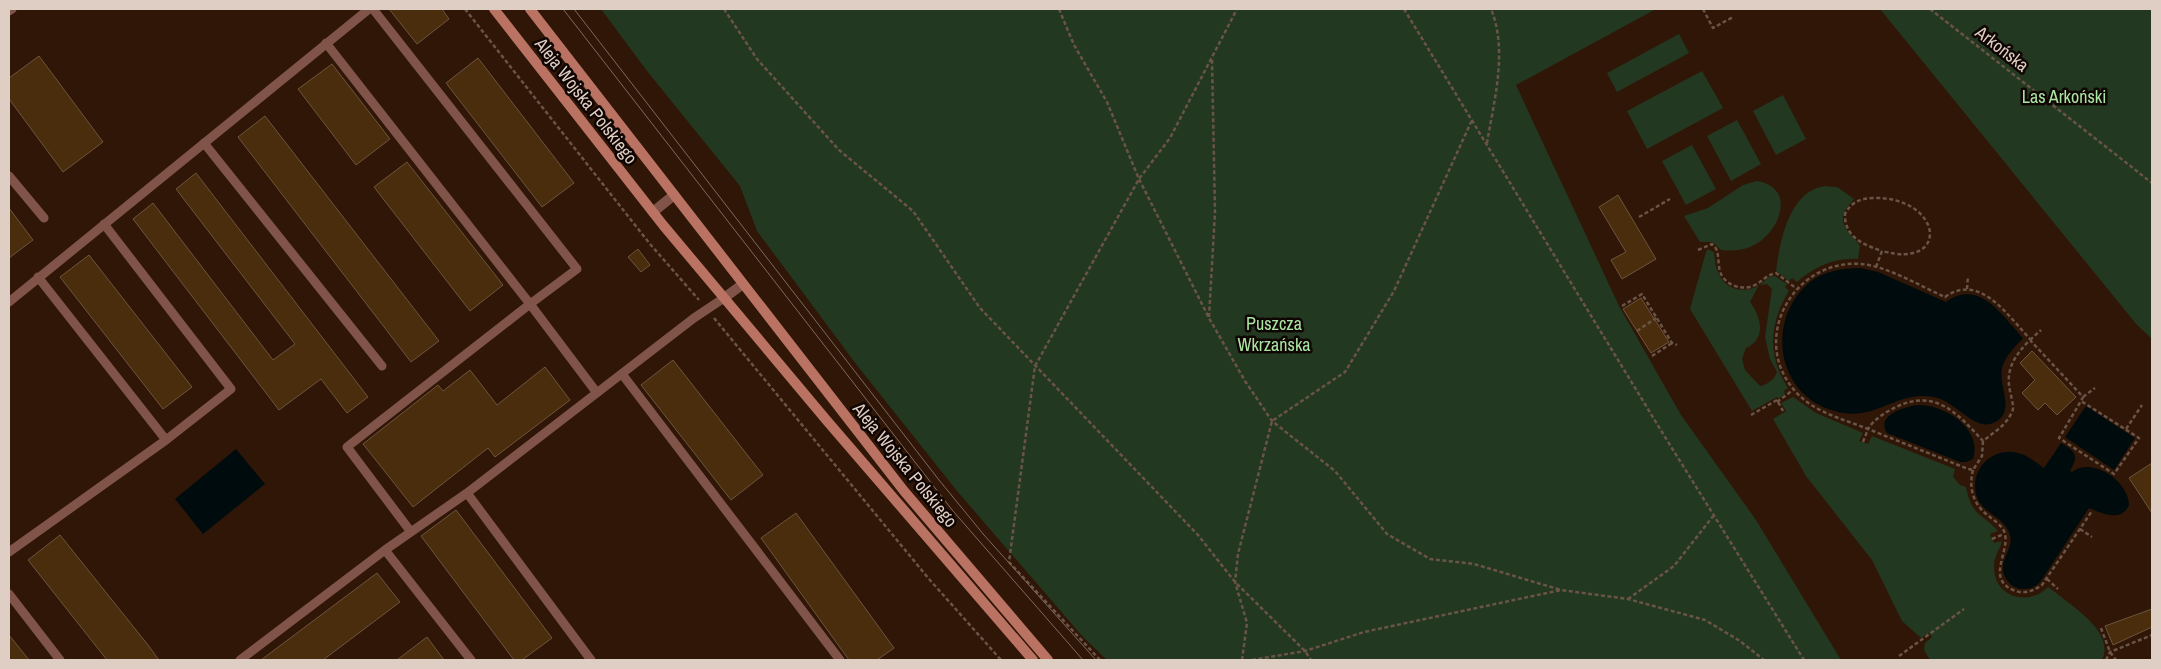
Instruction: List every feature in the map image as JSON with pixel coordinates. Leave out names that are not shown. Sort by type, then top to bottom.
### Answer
[{"type":"main road","name":"Aleja Wojska Polskiego","points":[[494,9],[653,212],[724,298],[1033,660]]},
{"type":"main road","name":"Aleja Wojska Polskiego","points":[[530,9],[904,491],[1048,660]]},
{"type":"street","points":[[653,212],[674,195]]},
{"type":"street","points":[[724,298],[743,284]]},
{"type":"lane","points":[[9,302],[369,9]]},
{"type":"lane","points":[[373,9],[576,269],[347,447],[411,532]]},
{"type":"lane","points":[[326,43],[530,304],[597,393]]},
{"type":"lane","points":[[204,143],[382,366]]},
{"type":"lane","points":[[9,176],[44,218]]},
{"type":"lane","points":[[9,552],[166,440],[231,389],[104,224]]},
{"type":"lane","points":[[38,277],[166,440]]},
{"type":"lane","points":[[240,660],[385,550],[467,493],[724,298]]},
{"type":"lane","points":[[622,374],[840,660]]},
{"type":"lane","points":[[467,493],[589,657],[578,660]]},
{"type":"lane","points":[[385,550],[471,660]]},
{"type":"lane","points":[[9,594],[60,660]]},
{"type":"path","points":[[465,9],[650,244],[707,310],[929,579],[1001,660]]},
{"type":"path","points":[[724,9],[757,59],[839,150],[913,211],[980,308],[1198,535],[1235,582],[1305,651],[1311,660]]},
{"type":"path","points":[[1060,9],[1074,45],[1107,102],[1139,179],[1209,318],[1245,381],[1272,421],[1334,470],[1387,534],[1430,560],[1474,564],[1561,590],[1628,599],[1705,620],[1740,641],[1764,660]]},
{"type":"path","points":[[1100,660],[1010,562],[1035,366],[1139,179],[1170,138],[1237,9]]},
{"type":"path","points":[[1404,9],[1804,660]]},
{"type":"path","points":[[1487,145],[1500,54],[1498,24],[1492,9]]},
{"type":"path","points":[[1702,9],[1713,28],[1733,17]]},
{"type":"path","name":"Arkońska","points":[[1930,9],[2152,183]]},
{"type":"path","points":[[1209,318],[1215,212],[1212,59]]},
{"type":"path","points":[[1242,660],[1247,623],[1235,582],[1238,554],[1272,421],[1345,372],[1394,291],[1472,120]]},
{"type":"path","points":[[1869,198],[1893,199],[1914,208],[1929,223],[1931,230],[1929,242],[1920,250],[1902,255],[1882,251],[1866,246],[1852,236],[1846,224],[1845,214],[1854,202],[1869,198]]},
{"type":"path","points":[[1639,217],[1670,199]]},
{"type":"path","points":[[1698,250],[1712,244],[1716,247],[1721,274],[1726,281],[1734,286],[1742,288],[1751,286],[1769,274],[1776,273],[1797,289]]},
{"type":"path","points":[[1876,267],[1882,251]]},
{"type":"path","points":[[1973,470],[1815,408],[1793,390],[1780,364],[1777,339],[1780,316],[1788,299],[1797,289],[1814,275],[1834,266],[1853,264],[1876,267],[1945,297],[1956,291],[1967,289],[1982,292],[1990,297],[2082,399],[2139,438],[2114,474],[2059,438],[2082,399],[2095,388]]},
{"type":"path","points":[[1967,289],[1968,276]]},
{"type":"path","points":[[1622,306],[1642,294],[1672,343],[1677,345]]},
{"type":"path","points":[[1637,331],[1657,318]]},
{"type":"path","points":[[2041,330],[2017,353],[2011,364],[2009,385],[2013,402],[2012,413],[2006,422],[1983,441],[1982,456],[1973,470],[1971,487],[1977,505],[2000,525],[2005,534],[2006,546],[1999,567],[1999,574],[2005,585],[2015,591],[2026,592],[2042,585],[2092,511]]},
{"type":"path","points":[[1652,356],[1672,343]]},
{"type":"path","points":[[1751,415],[1776,400],[1777,402],[1793,390]]},
{"type":"path","points":[[1863,442],[1868,429],[1875,420],[1892,409],[1908,403],[1923,401],[1942,404],[1950,409],[1983,441]]},
{"type":"path","points":[[1777,402],[1783,411]]},
{"type":"path","points":[[2126,430],[2142,405]]},
{"type":"path","points":[[1628,599],[1674,566],[1714,515]]},
{"type":"path","points":[[2080,529],[2092,537]]},
{"type":"path","points":[[1992,539],[2005,534]]},
{"type":"path","points":[[2047,580],[2058,589]]},
{"type":"path","points":[[1252,660],[1305,651],[1364,632],[1561,590]]},
{"type":"path","points":[[1899,656],[1964,609]]},
{"type":"path","points":[[2101,628],[2110,652],[2116,660]]},
{"type":"path","points":[[2106,660],[2110,652],[2152,635]]},
{"type":"green space","name":"Puszcza Wkrzańska","points":[[601,9],[1656,9],[1516,85],[1619,306],[1681,415],[1756,520],[1841,660],[1107,660],[1083,637],[957,491],[856,364],[757,231],[740,186],[647,71]]},
{"type":"green space","name":"Las Arkoński","points":[[1880,9],[2152,9],[2152,339],[2137,325]]},
{"type":"green space","points":[[1679,34],[1689,53],[1617,92],[1607,73]]},
{"type":"green space","points":[[1702,71],[1723,108],[1647,149],[1627,111]]},
{"type":"green space","points":[[1783,95],[1806,139],[1776,155],[1753,111]]},
{"type":"green space","points":[[1737,120],[1761,164],[1731,181],[1707,136]]},
{"type":"green space","points":[[1692,145],[1716,189],[1686,205],[1662,161]]},
{"type":"green space","points":[[1757,181],[1770,185],[1777,192],[1781,201],[1780,212],[1770,232],[1752,246],[1740,250],[1721,250],[1713,242],[1700,242],[1684,216],[1708,208],[1743,185]]},
{"type":"green space","points":[[1825,186],[1837,187],[1854,199],[1846,209],[1843,220],[1846,229],[1860,246],[1858,259],[1833,261],[1810,272],[1797,282],[1792,278],[1789,281],[1776,271],[1784,232],[1795,207],[1803,197],[1813,190]]},
{"type":"green space","points":[[1708,249],[1714,252],[1718,272],[1725,283],[1741,290],[1747,290],[1759,285],[1750,302],[1757,314],[1760,327],[1759,333],[1753,344],[1746,348],[1742,359],[1745,370],[1760,386],[1770,381],[1777,372],[1770,359],[1765,337],[1772,289],[1767,284],[1760,285],[1769,277],[1775,276],[1787,284],[1785,287],[1789,291],[1777,315],[1773,340],[1776,364],[1788,388],[1784,391],[1785,394],[1778,399],[1777,397],[1752,411],[1690,309]]},
{"type":"green space","points":[[1793,397],[1816,413],[1863,433],[1859,441],[1868,444],[1872,436],[1955,469],[1953,477],[1960,485],[1966,487],[1968,497],[1974,509],[1998,531],[1990,534],[1994,543],[2002,541],[1994,564],[2000,586],[2014,596],[2022,597],[2031,597],[2048,587],[2055,592],[2082,613],[2098,630],[2103,640],[2102,660],[1930,660],[1924,650],[1925,643],[1932,637],[1929,633],[1921,638],[1902,621],[1872,560],[1806,476],[1773,419],[1786,411],[1781,403]]},
{"type":"shaded area","points":[[1860,268],[1878,272],[1946,302],[1958,296],[1969,294],[1980,297],[1998,311],[2023,338],[2003,364],[2001,375],[2005,410],[1997,421],[1982,424],[1974,421],[1943,400],[1934,397],[1919,396],[1906,398],[1868,412],[1855,414],[1839,412],[1821,406],[1805,395],[1793,381],[1786,365],[1782,347],[1783,329],[1788,312],[1797,296],[1815,278],[1834,271]]},
{"type":"shaded area","points":[[1929,406],[1950,414],[1967,428],[1975,448],[1973,459],[1960,462],[1887,433],[1884,427],[1888,416],[1907,407]]},
{"type":"shaded area","points":[[2086,406],[2135,438],[2114,470],[2065,437]]},
{"type":"shaded area","points":[[2061,443],[2073,452],[2075,457],[2070,471],[2090,467],[2108,474],[2117,480],[2123,488],[2129,505],[2125,511],[2116,515],[2105,514],[2089,508],[2041,581],[2032,588],[2016,588],[2006,579],[2003,571],[2011,540],[2010,535],[2005,525],[1983,507],[1977,497],[1976,478],[1984,463],[1999,453],[2008,452],[2025,455],[2044,468]]},
{"type":"shaded area","points":[[236,449],[265,484],[203,534],[175,499]]},
{"type":"building","points":[[389,9],[442,9],[449,19],[417,44]]},
{"type":"building","points":[[39,56],[103,142],[63,172],[9,99],[9,78]]},
{"type":"building","points":[[478,58],[574,183],[542,207],[446,83]]},
{"type":"building","points":[[332,64],[390,139],[356,165],[298,89]]},
{"type":"building","points":[[265,116],[439,341],[411,362],[238,137]]},
{"type":"building","points":[[407,162],[503,285],[470,311],[374,187]]},
{"type":"building","points":[[196,173],[368,397],[347,413],[321,379],[279,410],[133,219],[153,203],[273,360],[295,344],[176,189]]},
{"type":"building","points":[[1618,195],[1656,259],[1622,279],[1611,260],[1626,252],[1599,207]]},
{"type":"building","points":[[9,208],[33,240],[9,258]]},
{"type":"building","points":[[638,249],[650,265],[641,272],[628,257]]},
{"type":"building","points":[[89,255],[192,387],[163,409],[60,277]]},
{"type":"building","points":[[1641,298],[1669,342],[1651,353],[1623,309]]},
{"type":"building","points":[[2032,351],[2076,397],[2057,415],[2045,403],[2038,410],[2022,393],[2035,380],[2020,363]]},
{"type":"building","points":[[673,360],[763,475],[731,500],[641,385]]},
{"type":"building","points":[[545,367],[570,400],[495,457],[488,448],[413,507],[363,444],[438,385],[443,391],[470,370],[497,405]]},
{"type":"building","points":[[2152,463],[2152,513],[2129,478]]},
{"type":"building","points":[[456,510],[552,638],[522,660],[514,660],[421,536]]},
{"type":"building","points":[[796,513],[894,648],[877,660],[849,660],[761,538]]},
{"type":"building","points":[[60,535],[159,660],[107,660],[28,560]]},
{"type":"building","points":[[377,573],[400,602],[323,660],[261,660]]},
{"type":"building","points":[[2152,609],[2152,627],[2113,645],[2105,626]]},
{"type":"building","points":[[9,635],[29,660],[9,660]]},
{"type":"building","points":[[427,637],[444,660],[397,660]]},
{"type":"tram line","points":[[563,9],[953,511],[1083,660]]},
{"type":"tram line","points":[[574,9],[939,480],[984,535],[1096,660]]}]
